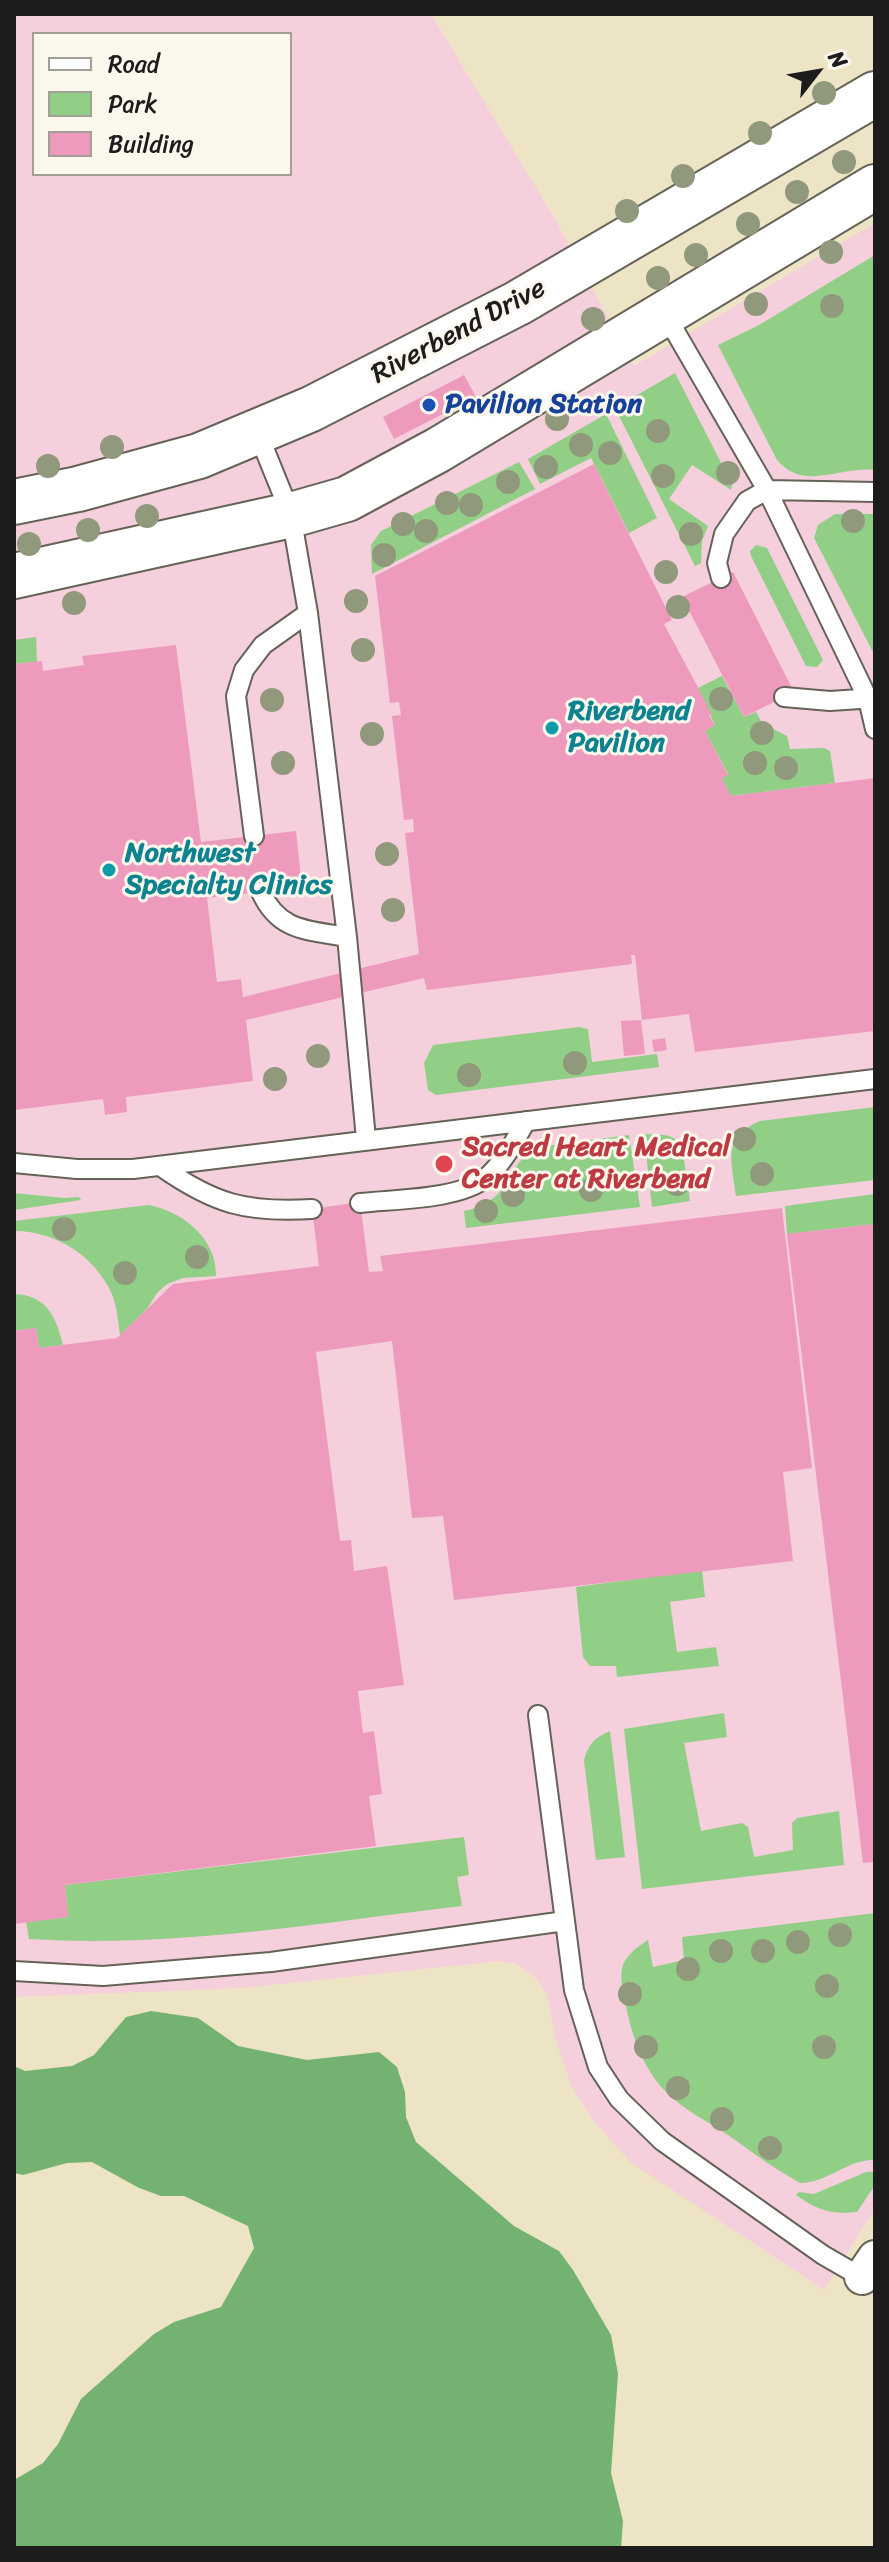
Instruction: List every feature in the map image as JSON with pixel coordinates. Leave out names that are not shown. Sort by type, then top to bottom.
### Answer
[{"type":"street","name":"Riverbend Drive","points":[[14,502],[78,489],[199,456],[311,409],[518,303],[875,94]]},
{"type":"street","points":[[14,576],[291,515],[347,499],[438,450],[875,187]]},
{"type":"lane","points":[[665,314],[767,490],[872,699],[875,729]]},
{"type":"lane","points":[[257,431],[291,515],[308,613],[347,937],[366,1139]]},
{"type":"lane","points":[[721,578],[717,563],[724,534],[747,501],[767,490],[875,492]]},
{"type":"lane","points":[[254,836],[236,696],[244,670],[263,645],[308,613]]},
{"type":"lane","points":[[784,697],[830,701],[872,699]]},
{"type":"lane","points":[[261,892],[275,916],[295,927],[347,937]]},
{"type":"lane","points":[[14,1163],[77,1169],[133,1169],[875,1079]]},
{"type":"lane","points":[[360,1203],[458,1191],[485,1178],[504,1158],[526,1121]]},
{"type":"lane","points":[[160,1166],[189,1187],[223,1203],[275,1211],[312,1209]]},
{"type":"lane","points":[[538,1715],[574,1990],[598,2067],[619,2099],[662,2141],[823,2255],[871,2273]]},
{"type":"lane","points":[[14,1971],[103,1976],[271,1962],[565,1921]]},
{"type":"shaded area","name":"Sacred Heart Medical Center at Riverbend","points":[[14,14],[431,14],[555,219],[634,366],[875,223],[875,2209],[824,2290],[629,2161],[592,2119],[571,2085],[556,2041],[547,1995],[536,1978],[516,1964],[500,1961],[242,1988],[14,1997]]},
{"type":"green space","points":[[875,255],[875,470],[823,476],[799,474],[777,460],[718,345],[759,325]]},
{"type":"green space","points":[[675,373],[732,484],[731,490],[692,465],[669,499],[708,526],[702,541],[701,563],[695,566],[615,408]]},
{"type":"green space","points":[[606,414],[657,518],[629,533],[591,458],[540,484],[528,459]]},
{"type":"green space","points":[[519,462],[535,489],[372,574],[371,545],[381,531]]},
{"type":"green space","points":[[835,514],[875,514],[875,656],[814,538],[818,525]]},
{"type":"green space","points":[[756,545],[767,548],[823,660],[817,667],[806,666],[751,556],[750,551]]},
{"type":"green space","points":[[36,637],[37,662],[14,664],[14,640]]},
{"type":"green space","points":[[722,676],[744,717],[756,712],[762,723],[787,736],[790,749],[824,748],[830,751],[835,783],[731,796],[722,779],[728,774],[705,731],[715,725],[698,688]]},
{"type":"green space","points":[[579,1027],[588,1029],[592,1062],[657,1054],[659,1067],[436,1095],[428,1090],[424,1063],[433,1045]]},
{"type":"green space","points":[[875,1107],[875,1180],[736,1196],[732,1151],[739,1135],[748,1128],[760,1121]]},
{"type":"green space","points":[[644,1134],[668,1136],[678,1143],[684,1159],[690,1201],[652,1207]]},
{"type":"green space","points":[[629,1135],[640,1207],[466,1228],[464,1211],[492,1199],[501,1191],[519,1162],[538,1147]]},
{"type":"green space","points":[[14,1193],[79,1197],[81,1200],[14,1210]]},
{"type":"green space","points":[[875,1194],[875,1224],[787,1234],[785,1206]]},
{"type":"green space","points":[[149,1205],[174,1214],[196,1229],[211,1250],[216,1276],[183,1278],[167,1284],[120,1335],[113,1297],[94,1266],[58,1240],[14,1231],[14,1221]]},
{"type":"green space","points":[[14,1294],[35,1298],[48,1309],[63,1345],[39,1348],[36,1328],[14,1331]]},
{"type":"green space","points":[[702,1570],[705,1597],[670,1602],[677,1652],[716,1647],[719,1666],[617,1677],[616,1666],[590,1666],[583,1657],[576,1587]]},
{"type":"green space","points":[[724,1713],[727,1737],[684,1743],[701,1831],[742,1823],[748,1827],[754,1857],[793,1850],[792,1823],[797,1818],[839,1811],[844,1865],[642,1889],[624,1729]]},
{"type":"green space","points":[[610,1731],[625,1857],[596,1860],[584,1760],[593,1742]]},
{"type":"green space","points":[[464,1837],[469,1875],[457,1877],[462,1906],[192,1937],[83,1941],[29,1939],[26,1922],[68,1917],[65,1885]]},
{"type":"green space","points":[[875,1913],[875,2160],[856,2163],[819,2179],[800,2183],[681,2105],[659,2084],[639,2051],[631,2026],[622,1980],[623,1965],[631,1953],[648,1940],[653,1967],[684,1960],[682,1937]]},
{"type":"green space","points":[[151,2011],[198,2018],[238,2046],[307,2060],[379,2052],[397,2067],[405,2092],[406,2117],[416,2142],[514,2226],[559,2251],[611,2335],[618,2374],[611,2473],[623,2521],[621,2548],[14,2548],[14,2480],[43,2463],[58,2444],[81,2399],[154,2334],[174,2322],[221,2307],[254,2248],[248,2226],[184,2196],[161,2196],[139,2188],[92,2162],[67,2163],[23,2175],[14,2173],[14,2066],[25,2071],[72,2066],[94,2055],[126,2017]]},
{"type":"green space","points":[[866,2172],[875,2172],[875,2185],[857,2212],[825,2210],[796,2195],[799,2192],[814,2194]]},
{"type":"building","points":[[464,375],[476,397],[394,439],[383,417]]},
{"type":"building","points":[[594,464],[672,620],[664,624],[712,714],[709,715],[715,725],[705,731],[728,775],[722,779],[731,796],[875,778],[875,1031],[695,1052],[689,1014],[642,1020],[635,955],[631,955],[632,964],[427,990],[424,978],[246,1020],[253,1081],[126,1097],[127,1112],[105,1115],[103,1099],[14,1110],[14,664],[42,661],[43,671],[84,665],[82,656],[176,645],[201,842],[296,831],[302,887],[207,898],[217,982],[241,979],[243,997],[419,954],[405,833],[414,832],[413,819],[404,820],[392,716],[401,715],[399,702],[390,703],[375,576]]},
{"type":"building","points":[[733,572],[794,692],[744,717],[682,597]]},
{"type":"building","points":[[641,1020],[645,1054],[624,1056],[621,1021]]},
{"type":"building","points":[[665,1038],[667,1050],[654,1052],[652,1040]]},
{"type":"building","points":[[360,1202],[369,1272],[383,1271],[380,1256],[782,1208],[812,1468],[783,1472],[793,1561],[454,1600],[443,1516],[412,1518],[392,1341],[316,1352],[340,1541],[351,1540],[354,1571],[387,1566],[404,1685],[358,1691],[363,1733],[374,1731],[382,1794],[369,1796],[376,1846],[65,1885],[68,1917],[14,1924],[14,1331],[36,1328],[39,1348],[117,1338],[173,1284],[319,1266],[312,1209]]},
{"type":"building","points":[[875,1224],[875,1862],[863,1863],[787,1234]]},
{"type":"place","name":"Pavilion Station","points":[[429,405]]},
{"type":"place","name":"Riverbend Pavilion","points":[[552,728]]},
{"type":"place","name":"Northwest Specialty Clinics","points":[[109,870]]},
{"type":"place","name":"Sacred Heart Medical Center at Riverbend","points":[[444,1164]]}]
